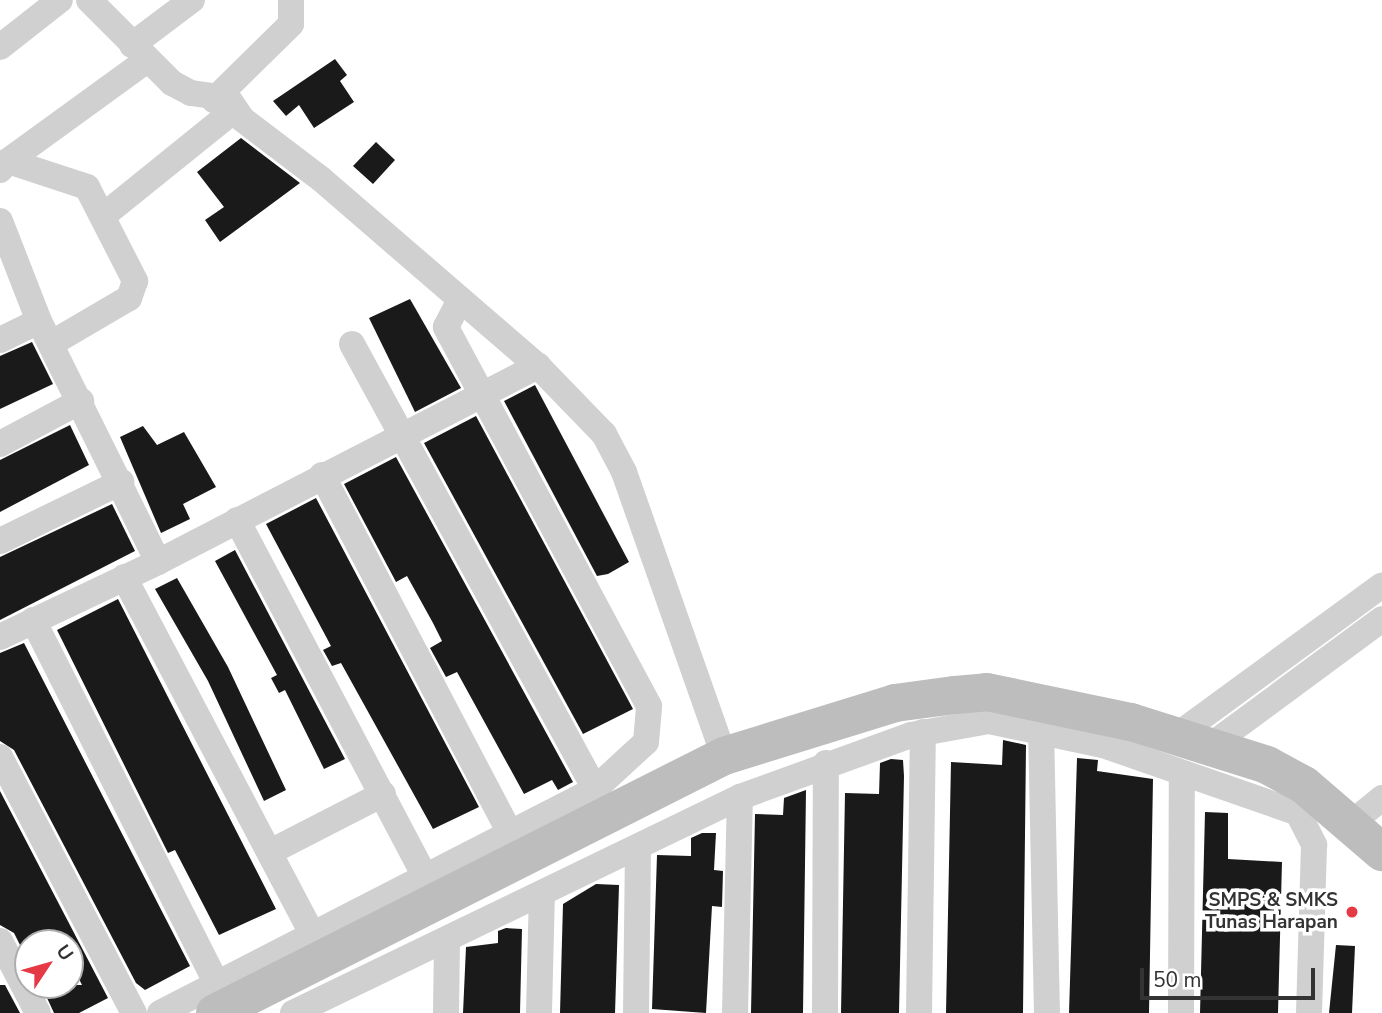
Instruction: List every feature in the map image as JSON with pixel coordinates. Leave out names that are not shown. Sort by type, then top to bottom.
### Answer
[{"type":"street","points":[[0,47],[60,0]]},
{"type":"street","points":[[89,0],[139,53],[172,83],[224,105],[460,299],[538,366],[587,415],[615,452],[724,756]]},
{"type":"street","points":[[4,165],[139,53],[191,0]]},
{"type":"street","points":[[103,216],[224,105],[291,24],[291,0]]},
{"type":"street","points":[[0,340],[46,332],[135,291],[103,216],[80,182],[4,165]]},
{"type":"street","points":[[0,221],[46,332],[159,562]]},
{"type":"street","points":[[216,999],[311,932],[372,917],[425,877],[595,789],[646,742],[649,706],[446,327],[460,299]]},
{"type":"street","points":[[352,344],[405,436],[595,789]]},
{"type":"street","points":[[0,637],[159,562],[322,475],[405,436],[538,366]]},
{"type":"street","points":[[0,444],[81,401]]},
{"type":"street","points":[[322,475],[510,835]]},
{"type":"street","points":[[0,541],[121,482]]},
{"type":"street","points":[[237,520],[425,877]]},
{"type":"street","points":[[124,577],[311,932]]},
{"type":"street","points":[[1193,741],[1382,585]]},
{"type":"street","points":[[1193,741],[1382,619]]},
{"type":"street","points":[[33,620],[216,999]]},
{"type":"street","points":[[160,1013],[216,999],[372,917],[724,756],[895,704],[987,692],[1193,741],[1288,774],[1382,852]]},
{"type":"street","points":[[293,1013],[332,1004],[447,940],[740,797],[826,763],[923,732],[989,721],[1041,728],[1182,775],[1274,802],[1306,821],[1314,845],[1309,1013]]},
{"type":"street","points":[[1041,728],[1047,1013]]},
{"type":"street","points":[[919,1013],[923,732]]},
{"type":"street","points":[[0,758],[134,1013]]},
{"type":"street","points":[[825,1013],[826,763]]},
{"type":"street","points":[[1181,1013],[1182,775]]},
{"type":"street","points":[[270,852],[383,794]]},
{"type":"street","points":[[735,1013],[740,797]]},
{"type":"street","points":[[1349,825],[1382,798]]},
{"type":"street","points":[[636,1013],[638,847]]},
{"type":"street","points":[[539,1013],[542,894]]},
{"type":"street","points":[[446,1013],[447,940]]},
{"type":"street","points":[[0,942],[38,1013]]},
{"type":"building","points":[[335,59],[347,75],[340,81],[354,102],[314,128],[299,105],[286,116],[273,101]]},
{"type":"building","points":[[241,138],[300,183],[220,242],[205,220],[224,207],[197,172]]},
{"type":"building","points":[[376,142],[395,160],[373,184],[353,166]]},
{"type":"building","points":[[410,299],[461,388],[415,412],[369,318]]},
{"type":"building","points":[[32,342],[53,384],[0,409],[0,356]]},
{"type":"building","points":[[535,385],[629,562],[608,574],[597,576],[504,401]]},
{"type":"building","points":[[476,416],[633,709],[583,734],[424,443]]},
{"type":"building","points":[[70,425],[89,465],[0,512],[0,460]]},
{"type":"building","points":[[143,426],[157,445],[184,432],[216,487],[183,504],[190,519],[161,533],[120,437]]},
{"type":"building","points":[[396,457],[573,782],[558,790],[552,780],[524,794],[457,672],[446,677],[430,648],[442,641],[433,623],[407,576],[396,582],[344,484]]},
{"type":"building","points":[[316,498],[479,807],[433,829],[341,663],[332,666],[323,650],[331,646],[266,524]]},
{"type":"building","points":[[112,504],[135,551],[0,620],[0,557]]},
{"type":"building","points":[[235,550],[345,759],[324,769],[285,690],[279,693],[271,678],[277,675],[215,561]]},
{"type":"building","points":[[177,578],[228,667],[286,790],[264,801],[208,681],[155,589]]},
{"type":"building","points":[[118,599],[276,909],[219,935],[175,850],[168,853],[57,630]]},
{"type":"building","points":[[24,643],[190,966],[145,990],[136,983],[14,750],[0,741],[0,653]]},
{"type":"building","points":[[1003,740],[1026,745],[1023,1013],[946,1013],[951,762],[1002,765]]},
{"type":"building","points":[[1077,758],[1098,760],[1097,771],[1153,779],[1149,1013],[1069,1013]]},
{"type":"building","points":[[891,759],[903,760],[904,776],[899,1013],[841,1013],[845,793],[879,794],[880,763]]},
{"type":"building","points":[[806,790],[803,1013],[751,1013],[755,814],[783,815],[784,798]]},
{"type":"building","points":[[0,791],[72,929],[14,929],[14,933],[0,925]]},
{"type":"building","points":[[1205,812],[1228,813],[1228,859],[1282,862],[1278,1013],[1200,1013]]},
{"type":"building","points":[[702,833],[716,833],[714,870],[723,871],[722,907],[712,906],[706,1013],[652,1009],[657,855],[691,856],[691,838]]},
{"type":"building","points":[[596,884],[619,885],[615,1013],[560,1013],[563,904]]},
{"type":"building","points":[[506,928],[522,929],[520,1013],[463,1013],[466,947],[498,943],[498,931]]},
{"type":"building","points":[[1336,945],[1355,946],[1352,1013],[1329,1013]]},
{"type":"building","points":[[84,952],[108,998],[79,1013],[54,1013],[48,999],[84,999]]},
{"type":"building","points":[[0,985],[5,985],[20,1013],[0,1013]]},
{"type":"place","name":"SMPS & SMKS Tunas Harapan","points":[[1352,912]]}]
